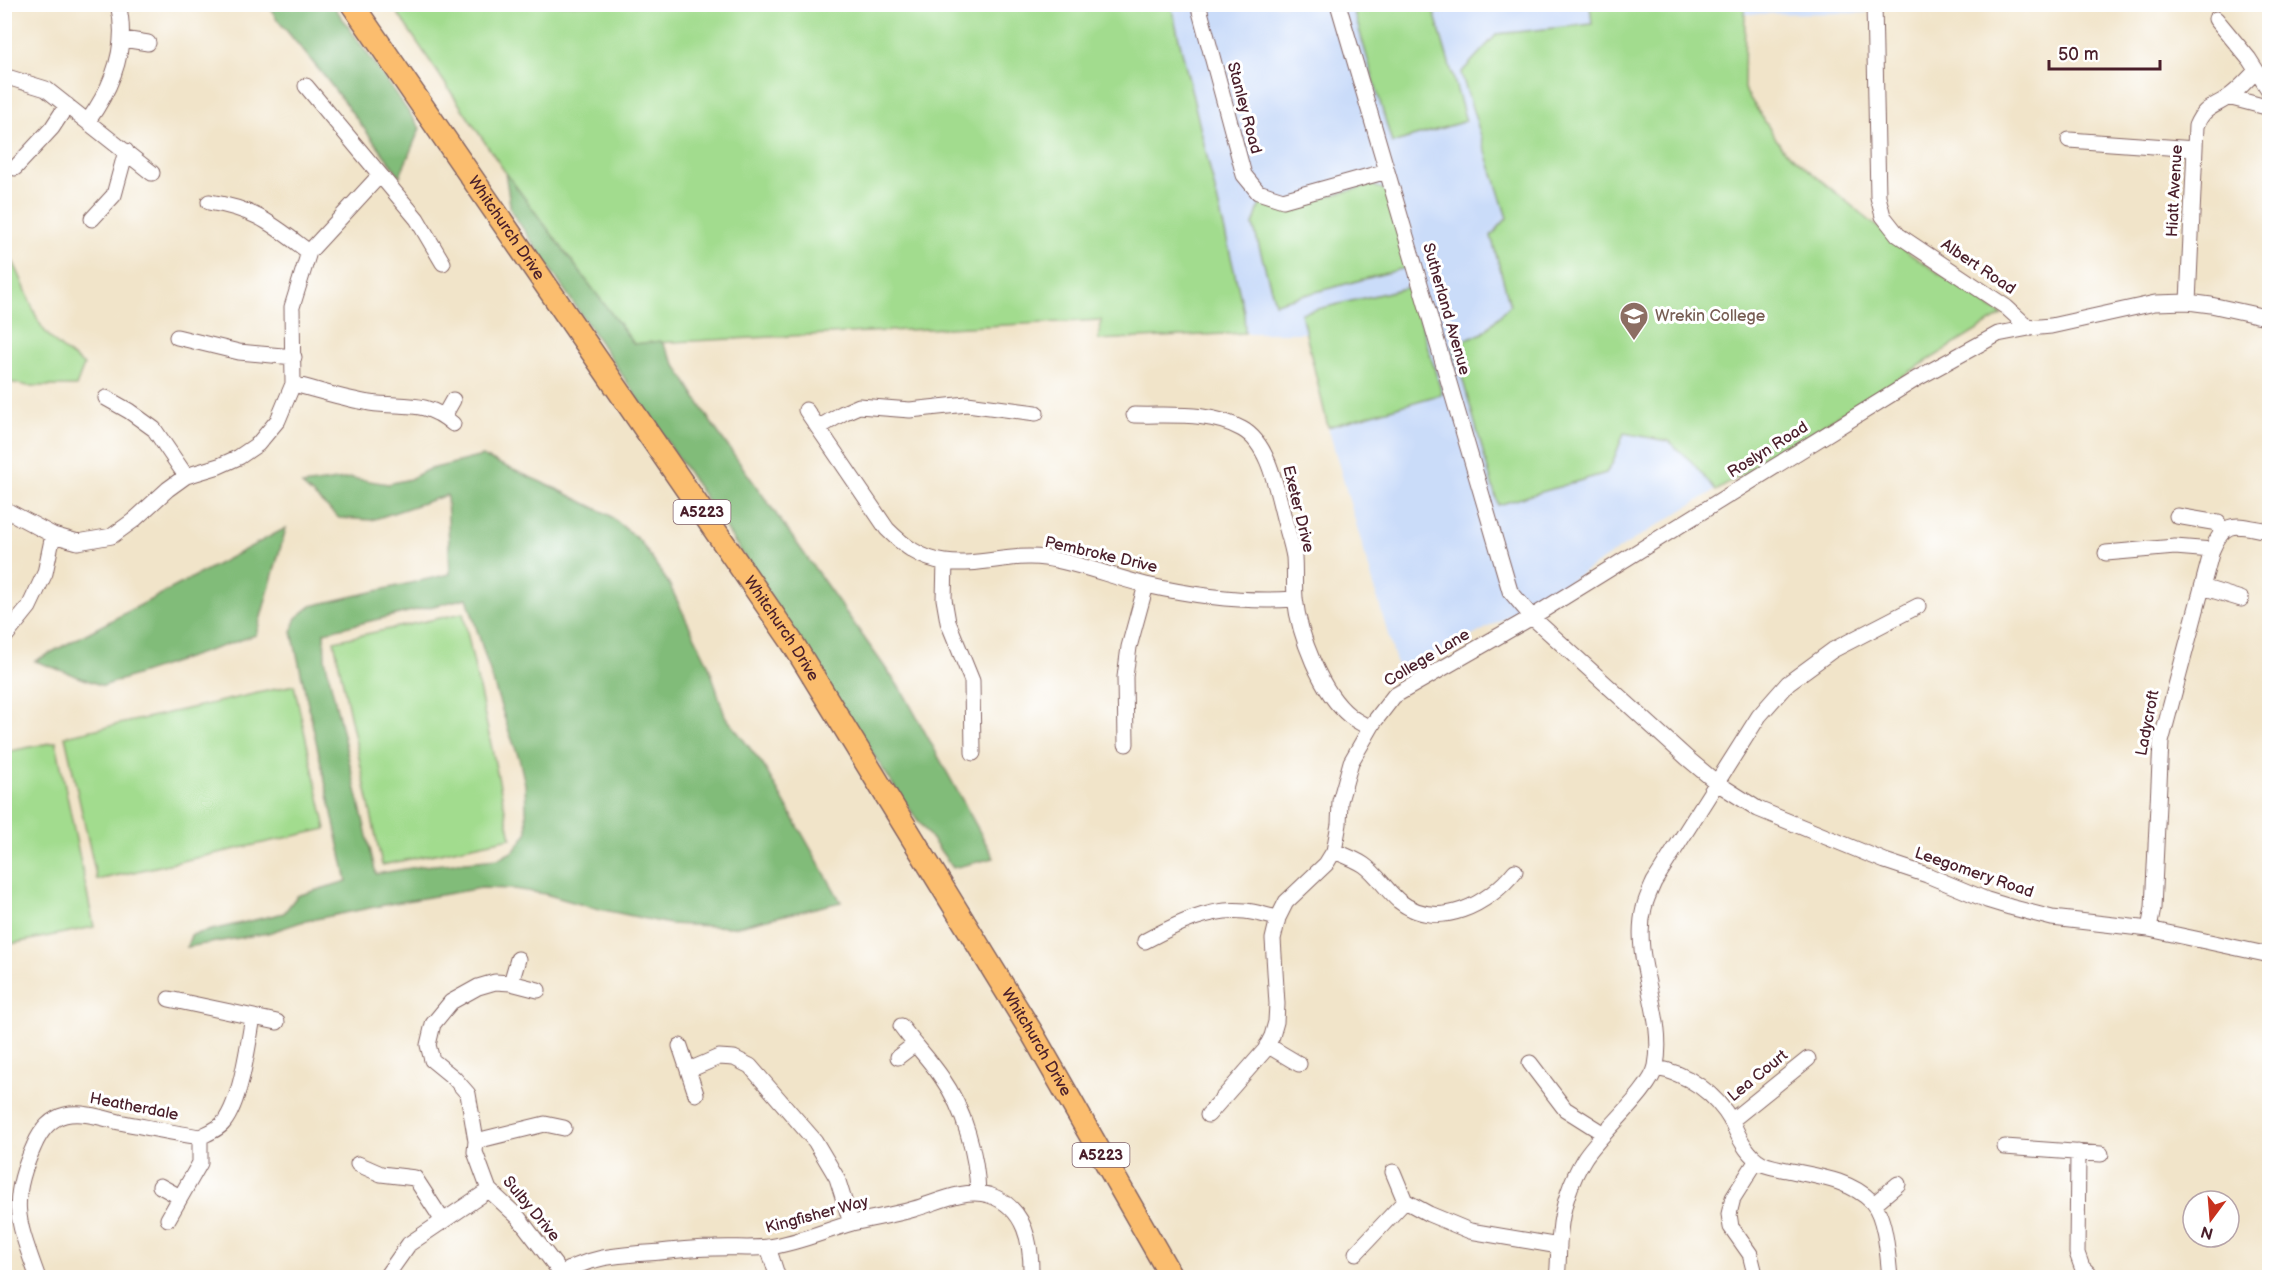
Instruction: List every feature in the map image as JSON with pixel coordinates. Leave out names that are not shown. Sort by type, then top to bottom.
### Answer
[{"type":"main road","name":"Whitchurch Drive","points":[[352,4],[792,642],[1032,1033],[1172,1278]]},
{"type":"street","points":[[88,121],[112,79],[123,39],[118,4]]},
{"type":"street","name":"Stanley Road","points":[[1198,4],[1244,175],[1258,192],[1283,200],[1387,171]]},
{"type":"street","name":"Sutherland Avenue","points":[[1338,4],[1510,591],[1532,617]]},
{"type":"street","name":"Albert Road","points":[[1874,4],[1878,197],[1883,216],[1898,235],[2006,307],[2029,328]]},
{"type":"street","points":[[2216,19],[2270,92]]},
{"type":"street","points":[[123,39],[148,43]]},
{"type":"street","name":"Hiatt Avenue","points":[[2188,302],[2196,126],[2208,107],[2228,97],[2256,71]]},
{"type":"street","points":[[4,76],[46,89],[152,173]]},
{"type":"street","points":[[306,86],[417,219],[443,263]]},
{"type":"street","points":[[2228,97],[2270,108]]},
{"type":"street","points":[[15,168],[52,128],[67,105]]},
{"type":"street","points":[[2069,140],[2195,148]]},
{"type":"street","points":[[92,219],[114,195],[126,151]]},
{"type":"street","points":[[4,509],[53,535],[78,542],[112,536],[186,476],[229,462],[258,444],[278,420],[293,384],[292,307],[309,252],[379,176]]},
{"type":"street","points":[[209,202],[234,206],[261,217],[309,252]]},
{"type":"street","points":[[2029,328],[2050,326],[2155,303],[2188,302],[2270,318]]},
{"type":"street","name":"Roslyn Road","points":[[1532,617],[1963,351],[1998,334],[2029,328]]},
{"type":"street","points":[[177,337],[239,352],[294,357]]},
{"type":"street","points":[[293,384],[370,403],[426,407],[448,420],[453,400]]},
{"type":"street","points":[[106,398],[154,429],[186,476]]},
{"type":"street","points":[[818,429],[859,406],[910,410],[966,404],[1036,413]]},
{"type":"street","name":"Pembroke Drive","points":[[806,410],[887,529],[903,546],[924,557],[945,562],[966,563],[1015,556],[1041,558],[1065,561],[1146,585],[1236,600],[1295,599]]},
{"type":"street","name":"Exeter Drive","points":[[1134,414],[1221,420],[1244,430],[1260,447],[1270,467],[1294,555],[1295,599],[1303,636],[1322,680],[1349,715],[1370,728]]},
{"type":"street","points":[[2177,516],[2218,524],[2221,531],[2231,526],[2270,531]]},
{"type":"street","name":"Ladycroft","points":[[2149,929],[2161,742],[2172,693],[2212,549],[2221,531]]},
{"type":"street","points":[[4,638],[29,607],[45,573],[53,535]]},
{"type":"street","points":[[2106,553],[2175,547],[2212,549]]},
{"type":"street","points":[[945,562],[944,599],[948,622],[972,681],[973,753]]},
{"type":"street","points":[[1126,744],[1126,667],[1129,647],[1146,585]]},
{"type":"street","points":[[2202,587],[2231,601]]},
{"type":"street","points":[[1557,1278],[1560,1229],[1570,1186],[1584,1159],[1603,1133],[1646,1087],[1656,1068],[1658,1045],[1656,1016],[1643,955],[1644,909],[1654,882],[1759,716],[1788,683],[1833,650],[1918,606]]},
{"type":"street","name":"College Lane","points":[[1335,851],[1344,782],[1351,762],[1370,728],[1394,696],[1532,617]]},
{"type":"street","name":"Leegomery Road","points":[[1532,617],[1717,783],[1758,809],[1885,861],[1927,874],[1987,900],[2052,918],[2149,929],[2270,955]]},
{"type":"street","points":[[1208,1115],[1268,1045],[1276,1022],[1277,1005],[1272,955],[1278,918],[1286,903],[1326,864],[1335,851],[1364,865],[1400,901],[1420,912],[1455,914],[1478,903],[1506,883],[1515,871]]},
{"type":"street","points":[[1145,941],[1184,921],[1217,913],[1243,911],[1278,918]]},
{"type":"street","points":[[511,983],[518,959]]},
{"type":"street","name":"Sulby Drive","points":[[538,990],[511,983],[495,982],[478,987],[451,1002],[433,1024],[428,1045],[432,1060],[454,1078],[468,1094],[476,1141],[475,1152],[489,1190],[518,1217],[558,1276]]},
{"type":"street","points":[[169,999],[277,1022]]},
{"type":"street","points":[[168,1219],[200,1163],[200,1137],[223,1124],[232,1108],[246,1057],[253,1017]]},
{"type":"street","points":[[901,1026],[943,1078],[969,1133],[978,1193],[992,1196],[1004,1203],[1023,1223],[1029,1237],[1031,1278]]},
{"type":"street","points":[[898,1058],[915,1044]]},
{"type":"street","points":[[1268,1045],[1299,1064]]},
{"type":"street","points":[[680,1046],[696,1094]]},
{"type":"street","points":[[689,1070],[719,1057],[734,1058],[750,1066],[815,1141],[837,1178],[851,1223]]},
{"type":"street","name":"Lea Court","points":[[1731,1121],[1808,1059]]},
{"type":"street","points":[[1530,1063],[1565,1109],[1603,1133]]},
{"type":"street","points":[[1656,1068],[1683,1077],[1703,1088],[1731,1121],[1738,1138],[1757,1160],[1772,1167],[1839,1183],[1858,1191],[1874,1204],[1886,1237],[1890,1278]]},
{"type":"street","name":"Heatherdale","points":[[38,1278],[20,1226],[17,1201],[20,1179],[30,1153],[38,1137],[53,1120],[66,1114],[88,1115],[200,1137]]},
{"type":"street","points":[[476,1141],[545,1124],[564,1128]]},
{"type":"street","points":[[2005,1147],[2102,1154]]},
{"type":"street","points":[[2078,1152],[2077,1254],[2082,1267],[2093,1278]]},
{"type":"street","points":[[1756,1278],[1749,1254],[1731,1227],[1728,1214],[1732,1198],[1757,1160]]},
{"type":"street","points":[[358,1164],[381,1174],[415,1178],[443,1221]]},
{"type":"street","points":[[1393,1172],[1405,1201],[1429,1214],[1470,1231],[1559,1246]]},
{"type":"street","points":[[1874,1204],[1898,1184]]},
{"type":"street","points":[[160,1186],[180,1197]]},
{"type":"street","points":[[385,1278],[408,1244],[489,1190]]},
{"type":"street","name":"Kingfisher Way","points":[[558,1276],[592,1260],[618,1255],[711,1248],[768,1247],[808,1239],[851,1223],[912,1210],[960,1195],[978,1193]]},
{"type":"street","points":[[1356,1253],[1405,1201]]},
{"type":"street","points":[[768,1247],[778,1278]]},
{"type":"shaded area","name":"Wrekin College","points":[[392,5],[1866,5],[1867,13],[1745,14],[1744,89],[1782,148],[1910,254],[2002,315],[1627,544],[1566,584],[1400,676],[1328,427],[1305,333],[1245,333],[1098,340],[1101,320],[634,344],[505,172]]},
{"type":"green space","points":[[269,5],[333,5],[420,128],[400,176],[325,77],[276,18]]},
{"type":"green space","points":[[392,5],[1171,5],[1244,312],[1245,333],[1098,340],[1101,320],[634,344],[505,172]]},
{"type":"green space","points":[[1352,5],[1432,5],[1466,121],[1392,143]]},
{"type":"green space","points":[[1590,5],[1745,5],[1744,89],[1782,148],[1910,254],[2002,315],[1716,491],[1692,462],[1668,441],[1624,433],[1606,473],[1498,505],[1453,345],[1483,333],[1510,305],[1491,236],[1507,218],[1461,73],[1497,34],[1592,24]]},
{"type":"green space","points":[[505,172],[634,344],[661,341],[712,424],[904,694],[994,858],[953,868],[903,800],[719,518],[511,211]]},
{"type":"green space","points":[[1372,185],[1386,191],[1409,267],[1275,303],[1253,225],[1261,201],[1282,208]]},
{"type":"green space","points":[[5,249],[43,329],[59,346],[84,365],[76,386],[28,386],[5,381]]},
{"type":"green space","points":[[1410,287],[1442,394],[1328,427],[1301,313]]},
{"type":"green space","points":[[482,456],[609,515],[640,541],[669,584],[709,666],[725,716],[763,765],[841,902],[733,927],[670,924],[590,907],[545,894],[514,889],[481,888],[389,904],[301,922],[268,933],[187,947],[191,935],[284,913],[297,896],[347,881],[292,632],[296,618],[311,606],[450,574],[447,495],[372,520],[339,518],[302,485],[351,478],[388,484],[410,479],[427,470]],"holes":[[[467,598],[519,758],[525,784],[527,833],[514,851],[498,859],[423,866],[376,874],[325,659],[324,632]]]},
{"type":"green space","points":[[286,528],[256,635],[103,686],[35,661]]},
{"type":"green space","points":[[463,613],[511,838],[382,865],[334,641]]},
{"type":"green space","points":[[294,685],[326,829],[97,880],[65,736]]},
{"type":"green space","points":[[56,742],[94,927],[5,945],[5,752]]},
{"type":"place","name":"Wrekin College","points":[[1634,342]]}]
